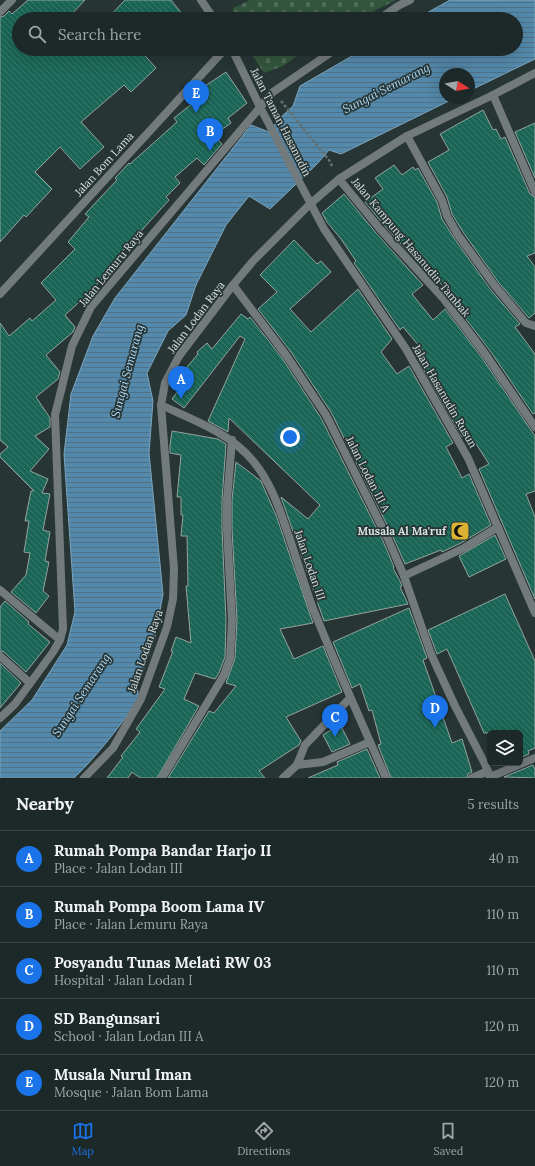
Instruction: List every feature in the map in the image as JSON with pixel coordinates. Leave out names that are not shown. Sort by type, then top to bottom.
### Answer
[{"type":"street","points":[[0,12],[12,0]]},
{"type":"street","points":[[201,0],[209,12]]},
{"type":"street","points":[[389,12],[410,0]]},
{"type":"street","name":"Jalan Bom Lama","points":[[0,294],[218,56]]},
{"type":"street","name":"Jalan Taman Hasanudin","points":[[235,56],[310,204]]},
{"type":"street","name":"Jalan Lemuru Raya","points":[[0,718],[15,704],[53,652],[60,640],[63,629],[55,415],[72,346],[91,307],[262,110],[273,92],[326,56]]},
{"type":"street","name":"Jalan Lodan Raya","points":[[84,778],[113,748],[141,699],[167,626],[173,599],[174,569],[161,405],[165,383],[179,356],[253,261],[310,204],[339,179],[407,136],[535,73]]},
{"type":"street","points":[[493,95],[535,192]]},
{"type":"street","points":[[407,136],[442,200],[458,236],[526,323],[535,326]]},
{"type":"street","name":"Jalan Kampung Hasanudin Tambak","points":[[339,179],[380,229],[444,299],[486,355],[535,427]]},
{"type":"street","name":"Jalan Hasanudin Rusun","points":[[310,204],[324,229],[406,349],[468,458],[535,613]]},
{"type":"street","name":"Jalan Lodan III A","points":[[233,285],[286,355],[326,415],[388,539],[404,576],[431,654],[489,775]]},
{"type":"street","name":"Jalan Lodan III","points":[[161,405],[213,429],[232,440],[253,460],[267,482],[276,500],[312,605],[350,698],[386,778]]},
{"type":"street","points":[[162,778],[224,674],[230,658],[232,620],[227,529],[227,500],[232,440]]},
{"type":"street","points":[[404,576],[464,548],[498,527]]},
{"type":"street","points":[[0,590],[60,640]]},
{"type":"street","points":[[0,656],[30,683]]},
{"type":"street","points":[[283,778],[297,765],[305,745],[350,698]]},
{"type":"street","points":[[297,765],[323,762],[370,742]]},
{"type":"street","points":[[472,778],[489,775],[535,758]]},
{"type":"path","points":[[278,98],[329,160]]},
{"type":"green space","points":[[250,0],[396,0],[372,12],[233,12],[233,8]]},
{"type":"green space","points":[[253,56],[297,56],[283,66],[264,73]]},
{"type":"water","name":"Sungai Semarang","points":[[450,0],[535,0],[535,59],[475,88],[475,68],[439,68],[439,104],[443,104],[341,154],[329,150],[317,164],[270,209],[249,196],[226,225],[196,285],[186,315],[168,331],[147,373],[153,401],[149,453],[163,594],[155,638],[137,687],[139,699],[100,750],[74,778],[0,778],[0,731],[32,700],[67,645],[75,612],[64,454],[71,394],[93,336],[115,298],[251,125],[269,132],[280,118],[293,106],[300,86],[352,56],[523,56],[523,12],[429,12]]},
{"type":"building","points":[[28,0],[85,0],[74,12],[14,12]]},
{"type":"building","points":[[125,0],[171,0],[180,12],[114,12]]},
{"type":"building","points":[[9,11],[12,14],[12,56],[145,56],[156,68],[131,92],[124,85],[81,122],[104,147],[80,169],[60,147],[35,172],[52,189],[26,217],[24,215],[0,242],[0,17],[4,16]]},
{"type":"building","points":[[226,72],[247,103],[228,118],[231,123],[214,135],[222,144],[204,165],[197,158],[175,177],[180,183],[166,197],[169,200],[123,251],[125,253],[104,277],[65,315],[75,327],[73,332],[46,355],[60,372],[58,379],[36,397],[50,418],[50,427],[35,436],[49,449],[30,471],[48,479],[42,493],[50,494],[43,530],[50,532],[45,561],[49,562],[43,591],[49,596],[36,613],[11,592],[26,575],[30,553],[24,552],[29,521],[25,521],[31,491],[34,491],[0,457],[0,454],[8,447],[0,440],[0,323],[9,336],[30,318],[32,321],[56,300],[41,283],[75,249],[68,242],[89,217],[85,214],[117,180],[115,178],[129,163],[130,164],[177,122],[174,118],[208,91],[205,86]]},
{"type":"building","points":[[483,110],[493,130],[496,129],[501,139],[505,137],[530,194],[535,197],[535,253],[527,256],[535,267],[535,313],[529,318],[499,283],[463,232],[452,214],[447,197],[428,162],[449,150],[440,134]]},
{"type":"building","points":[[535,123],[535,178],[515,132]]},
{"type":"building","points":[[394,165],[402,175],[413,167],[415,170],[418,168],[437,202],[442,219],[454,238],[491,290],[520,324],[515,327],[535,354],[535,413],[533,414],[491,352],[453,302],[456,300],[434,276],[432,278],[365,202],[383,189],[375,178]]},
{"type":"building","points":[[344,194],[376,233],[423,285],[412,294],[433,320],[445,309],[482,358],[535,436],[535,491],[526,494],[535,517],[535,599],[479,469],[489,464],[469,433],[462,437],[418,360],[426,354],[403,327],[400,330],[354,263],[356,261],[322,213]]},
{"type":"building","points":[[294,240],[317,264],[321,261],[331,272],[290,309],[311,332],[358,289],[392,339],[381,352],[397,374],[409,366],[453,443],[446,447],[462,478],[469,474],[491,525],[461,543],[442,552],[441,550],[405,564],[331,412],[291,352],[258,309],[277,292],[260,275]]},
{"type":"building","points":[[241,314],[248,319],[250,317],[282,358],[321,418],[383,541],[408,604],[324,621],[281,497],[308,519],[320,505],[229,418],[228,432],[208,421],[245,339],[240,336],[184,408],[172,399],[187,379],[181,374],[198,354],[197,352],[207,343],[212,349]]},
{"type":"building","points":[[172,431],[218,439],[226,444],[222,500],[226,620],[225,657],[215,679],[195,673],[184,699],[199,706],[157,778],[140,778],[132,772],[128,778],[107,778],[123,757],[121,756],[140,732],[136,729],[165,689],[159,687],[173,651],[171,651],[176,637],[191,643],[186,586],[188,586],[187,536],[181,536],[183,515],[181,515],[181,497],[177,497],[181,455],[170,453]]},
{"type":"building","points":[[236,462],[261,481],[276,515],[313,623],[280,629],[294,659],[323,646],[342,692],[286,717],[301,741],[299,745],[259,771],[265,778],[168,778],[209,711],[214,713],[236,686],[226,683],[235,658],[237,620],[232,529],[232,500]]},
{"type":"building","points":[[495,535],[506,559],[469,577],[459,556]]},
{"type":"building","points":[[505,594],[535,661],[535,748],[528,751],[529,754],[523,757],[523,730],[487,730],[487,733],[484,733],[447,649],[437,654],[428,630]]},
{"type":"building","points":[[5,601],[29,622],[28,624],[50,642],[26,672],[4,652],[0,651],[0,607]]},
{"type":"building","points":[[409,608],[427,658],[423,660],[452,743],[462,739],[472,772],[468,774],[467,778],[391,778],[378,745],[381,744],[372,710],[369,711],[360,684],[352,688],[333,642]]},
{"type":"building","points":[[0,663],[21,683],[0,708]]},
{"type":"building","points":[[340,724],[350,744],[332,752],[323,735]]},
{"type":"building","points":[[367,749],[380,778],[308,778],[338,765],[337,762]]},
{"type":"building","points":[[533,765],[535,770],[535,778],[504,777]]},
{"type":"place","name":"Musala Nurul Iman","points":[[196,113]]},
{"type":"place","name":"Rumah Pompa Boom Lama IV","points":[[210,151]]},
{"type":"place","name":"Rumah Pompa Bandar Harjo II","points":[[181,399]]},
{"type":"place","name":"Musala Al Ma'ruf","points":[[460,531]]},
{"type":"place","name":"SD Bangunsari","points":[[435,728]]},
{"type":"place","name":"Posyandu Tunas Melati RW 03","points":[[335,737]]}]
